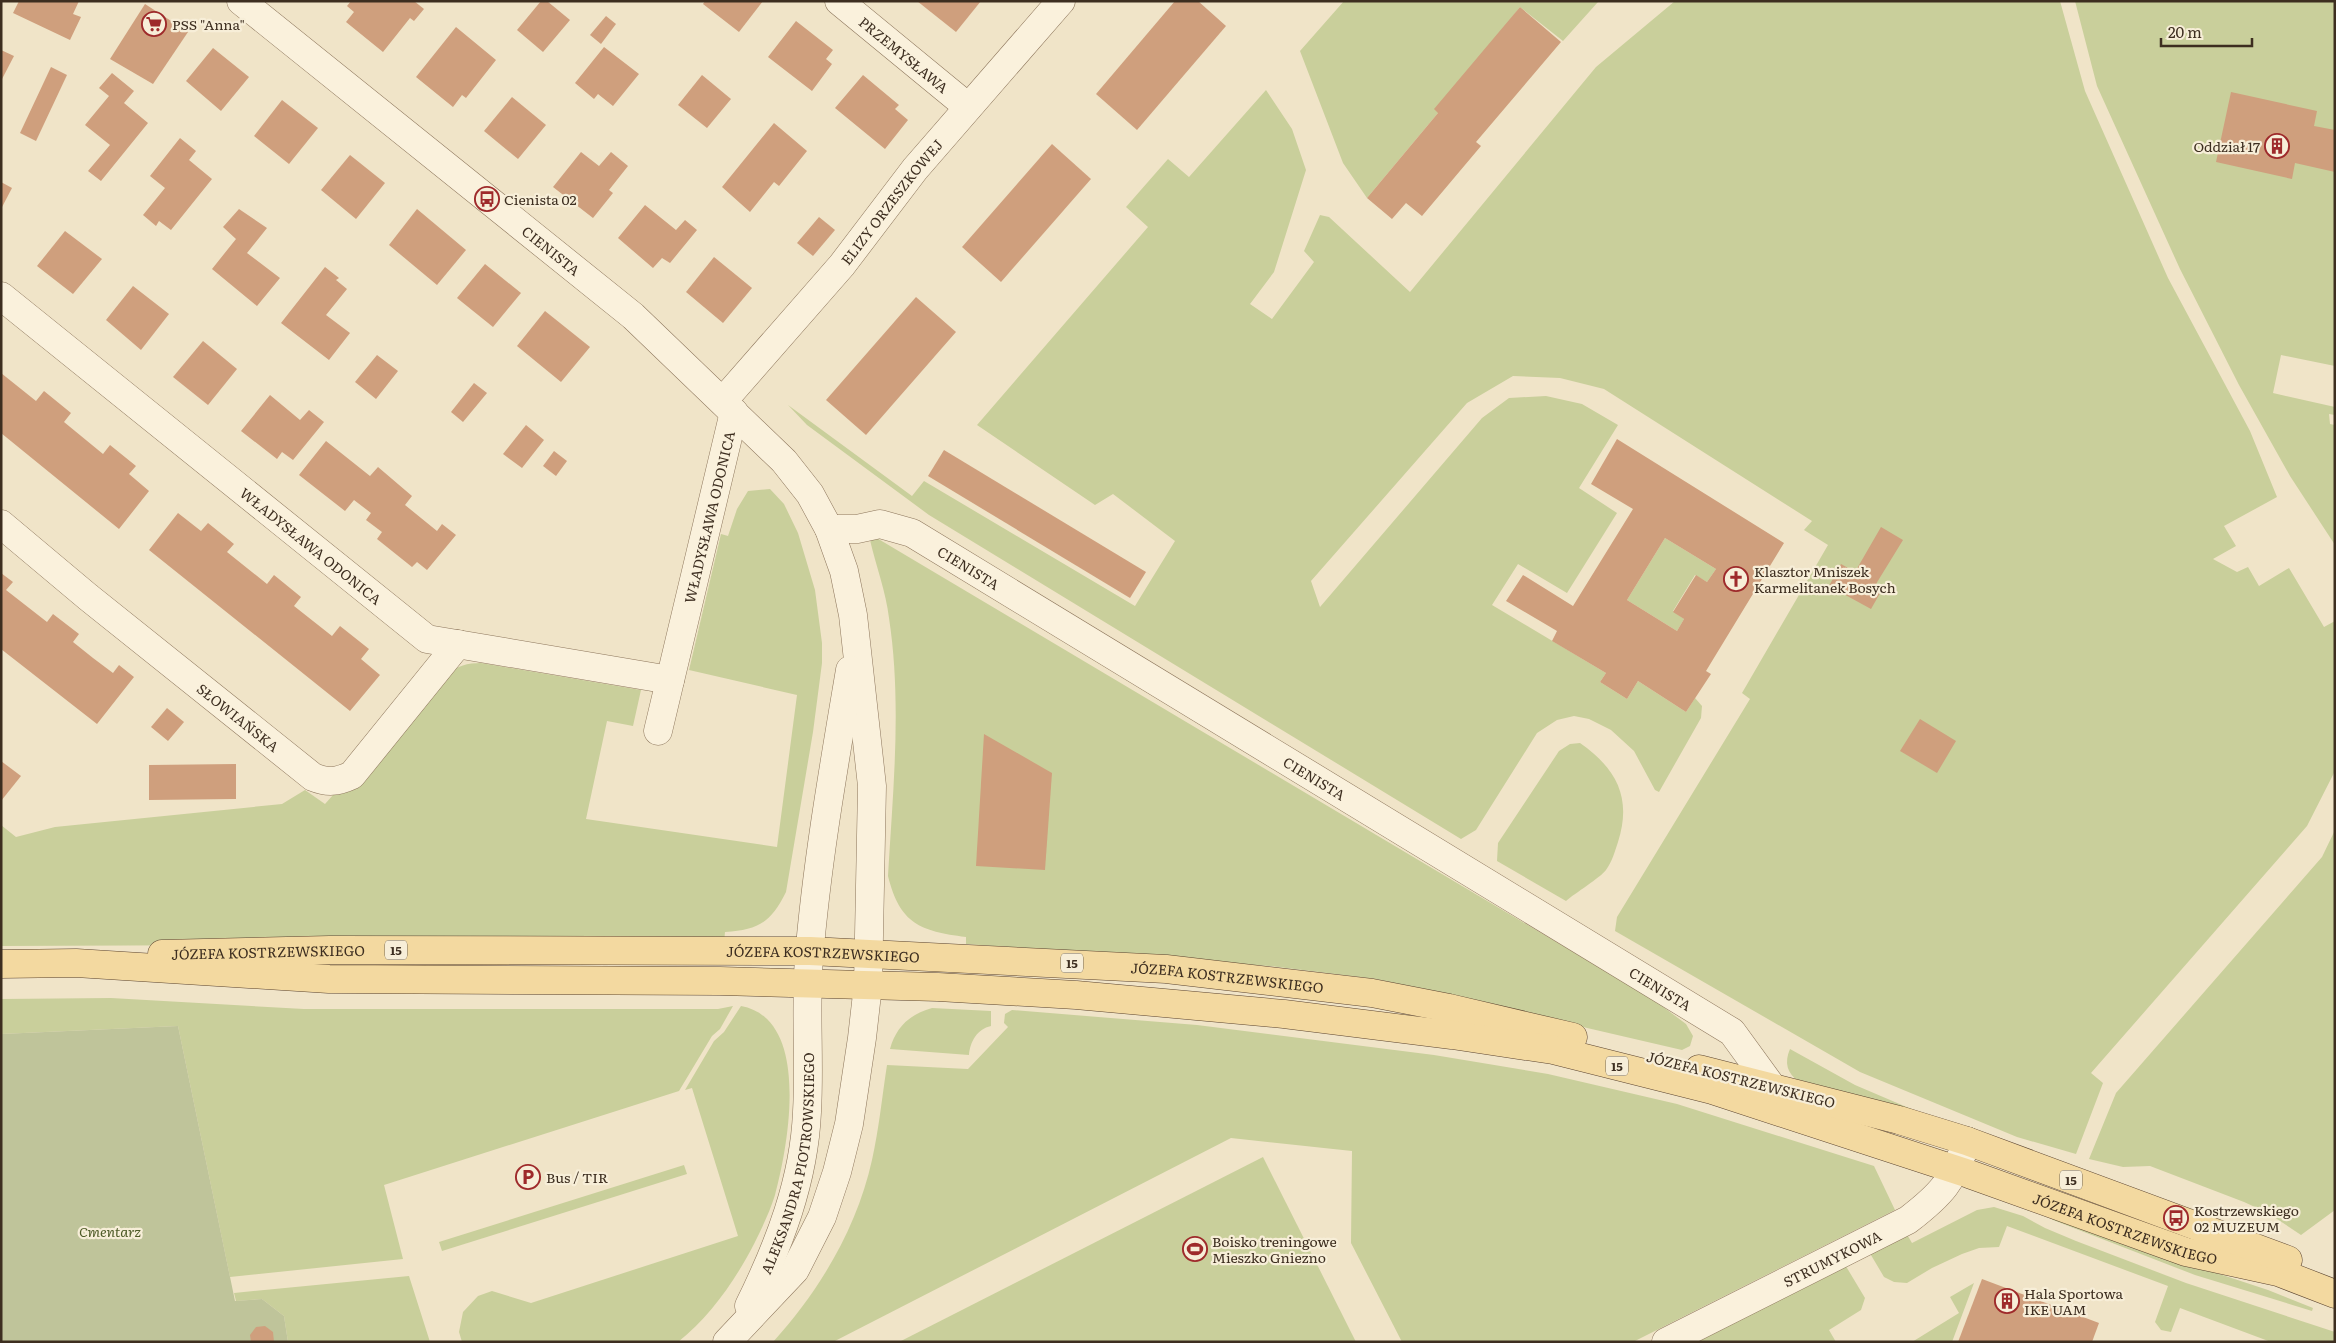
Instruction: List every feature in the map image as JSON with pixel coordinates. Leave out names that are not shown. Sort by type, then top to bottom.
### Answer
[{"type":"main road","name":"JÓZEFA KOSTRZEWSKIEGO","points":[[76,963],[148,954],[330,950],[810,951],[1166,969],[1372,993],[1478,1014],[1899,1120],[1967,1141],[2335,1278]]},
{"type":"main road","name":"JÓZEFA KOSTRZEWSKIEGO","points":[[1,964],[76,963],[208,973],[329,979],[868,985],[1076,995],[1284,1014],[1553,1050],[1712,1090],[1957,1170],[2186,1252],[2278,1272],[2335,1294]]},
{"type":"street","name":"CIENISTA","points":[[241,1],[633,316],[784,461],[810,494],[829,529],[844,571],[856,638],[872,786],[868,985]]},
{"type":"street","name":"PRZEMYSŁAWA","points":[[839,1],[968,107]]},
{"type":"street","name":"ELIZY ORZESZKOWEJ","points":[[728,407],[842,266],[915,169],[1061,1]]},
{"type":"street","name":"WŁADYSŁAWA ODONICA","points":[[1,296],[427,639],[670,680]]},
{"type":"street","name":"WŁADYSŁAWA ODONICA","points":[[658,731],[728,407]]},
{"type":"street","name":"SŁOWIAŃSKA","points":[[1,524],[88,597],[313,777],[327,783],[342,780],[352,775],[458,644]]},
{"type":"street","name":"CIENISTA","points":[[829,529],[857,528],[880,524],[912,533],[1514,897],[1732,1032],[1772,1087]]},
{"type":"street","name":"CIENISTA","points":[[807,984],[818,868],[856,638]]},
{"type":"street","name":"ALEKSANDRA PIOTROWSKIEGO","points":[[731,1338],[771,1261],[801,1168],[807,1114],[807,984]]},
{"type":"street","name":"ALEKSANDRA PIOTROWSKIEGO","points":[[731,1338],[795,1270],[822,1217],[837,1172],[849,1124],[868,985]]},
{"type":"street","name":"STRUMYKOWA","points":[[1666,1342],[1908,1220],[1933,1201],[1957,1170],[1967,1141]]},
{"type":"green space","points":[[1344,1],[1598,2],[1563,41],[1520,7],[1438,113],[1367,198],[1343,163],[1300,51]]},
{"type":"green space","points":[[1675,1],[2060,1],[2085,91],[2168,278],[2250,431],[2277,497],[2224,526],[2236,546],[2213,559],[2237,572],[2248,567],[2259,586],[2289,568],[2324,627],[2335,621],[2335,771],[2307,826],[2091,1073],[2103,1083],[2076,1154],[2017,1137],[1860,1072],[1615,931],[1617,917],[1750,699],[1742,693],[1828,545],[1804,530],[1812,521],[1604,389],[1560,378],[1513,376],[1467,403],[1311,581],[1320,607],[1482,418],[1509,398],[1546,396],[1582,404],[1618,425],[1579,488],[1617,513],[1567,593],[1518,564],[1492,605],[1606,673],[1600,682],[1627,699],[1638,681],[1686,712],[1695,698],[1702,706],[1701,718],[1659,792],[1655,790],[1634,751],[1611,730],[1589,719],[1574,716],[1557,720],[1537,733],[1476,830],[1461,839],[929,515],[807,425],[788,405],[912,496],[924,481],[1135,606],[1175,541],[1113,494],[1095,505],[977,425],[1148,227],[1126,207],[1168,159],[1189,177],[1266,90],[1292,129],[1306,170],[1274,272],[1250,304],[1272,319],[1314,262],[1304,251],[1320,215],[1329,217],[1410,292],[1596,67]]},
{"type":"green space","points":[[2075,1],[2335,1],[2335,366],[2281,355],[2273,393],[2335,407],[2335,415],[2329,414],[2330,424],[2335,425],[2335,545],[2290,476],[2239,385],[2180,269],[2097,86]]},
{"type":"green space","points":[[770,489],[784,504],[798,533],[815,590],[822,643],[822,663],[813,732],[786,892],[775,911],[763,922],[747,929],[725,932],[724,943],[1,946],[1,825],[16,837],[55,827],[282,804],[305,790],[325,804],[333,795],[350,790],[447,674],[459,667],[471,664],[481,663],[641,690],[633,726],[607,721],[586,819],[777,847],[797,695],[689,670],[721,534],[728,536],[737,509],[748,491]]},
{"type":"green space","points":[[875,537],[1654,1000],[1686,1024],[1693,1036],[1690,1046],[1682,1050],[1376,979],[1269,966],[966,944],[966,937],[936,932],[914,922],[899,905],[888,876],[894,779],[895,682],[888,608],[870,540]]},
{"type":"green space","points":[[1665,538],[1716,569],[1707,582],[1695,575],[1673,611],[1684,619],[1677,631],[1627,600]]},
{"type":"green space","points":[[1580,743],[1604,763],[1612,774],[1622,798],[1622,826],[1610,864],[1606,870],[1566,901],[1497,861],[1498,843],[1559,751],[1570,744]]},
{"type":"green space","points":[[2335,830],[2335,1210],[2301,1235],[2268,1213],[2244,1202],[2150,1166],[2123,1167],[2089,1159],[2116,1093],[2322,857]]},
{"type":"green space","points":[[111,998],[304,1009],[718,1009],[733,1006],[720,1029],[712,1036],[679,1091],[384,1185],[403,1259],[230,1277],[178,1026],[1,1034],[1,999]]},
{"type":"green space","points":[[741,1006],[763,1016],[778,1034],[786,1059],[790,1087],[789,1118],[775,1195],[754,1244],[739,1271],[721,1297],[701,1321],[678,1342],[462,1342],[459,1332],[463,1312],[478,1296],[492,1291],[531,1303],[738,1236],[692,1088],[685,1090],[714,1041],[724,1032]]},
{"type":"green space","points":[[932,1008],[991,1011],[991,1026],[978,1033],[971,1045],[969,1055],[890,1049],[896,1034],[905,1022],[917,1014]]},
{"type":"green space","points":[[1012,1010],[1197,1025],[1434,1055],[1548,1074],[1677,1104],[1874,1166],[1895,1210],[1633,1342],[1402,1342],[1351,1243],[1352,1151],[1231,1138],[833,1342],[773,1342],[806,1301],[835,1257],[857,1210],[872,1160],[887,1065],[968,1069],[1008,1027],[1004,1023],[1005,1014]]},
{"type":"green space","name":"Cmentarz","points":[[178,1026],[235,1301],[262,1299],[284,1316],[288,1342],[1,1342],[1,1034]]},
{"type":"green space","points":[[1790,1049],[1855,1085],[1937,1120],[1799,1082],[1789,1071],[1787,1059]]},
{"type":"green space","name":"Boisko treningowe Mieszko Gniezno","points":[[1263,1157],[1356,1342],[899,1342]]},
{"type":"green space","points":[[684,1165],[687,1174],[442,1251],[439,1242]]},
{"type":"green space","points":[[1994,1207],[2023,1216],[2076,1241],[2186,1283],[2335,1332],[2335,1342],[2271,1342],[2180,1308],[2171,1332],[2161,1330],[2155,1322],[2168,1286],[2007,1226],[1999,1247],[1979,1248],[1962,1254],[1932,1268],[1907,1283],[1894,1282],[1884,1277],[1868,1250],[1905,1231],[1912,1243],[1977,1210]]},
{"type":"green space","points":[[2034,1208],[2186,1263],[2268,1290],[2313,1308],[2312,1311],[2195,1275],[2053,1220]]},
{"type":"green space","points":[[1844,1263],[1865,1298],[1861,1310],[1829,1330],[1836,1342],[1685,1342]]},
{"type":"green space","points":[[409,1276],[430,1342],[288,1342],[284,1316],[262,1299],[236,1301],[234,1293]]},
{"type":"green space","points":[[1974,1283],[1952,1342],[1912,1342],[1959,1313],[1950,1297]]},
{"type":"building","points":[[19,1],[79,1],[73,14],[81,17],[70,40],[13,13]]},
{"type":"building","points":[[351,1],[414,1],[424,9],[414,21],[410,18],[383,52],[346,22],[354,12],[347,6]]},
{"type":"building","points":[[541,1],[547,1],[570,20],[543,52],[517,30]]},
{"type":"building","points":[[705,1],[763,1],[739,32],[703,4]]},
{"type":"building","points":[[917,1],[981,1],[956,32]]},
{"type":"building","points":[[1175,1],[1198,1],[1226,26],[1137,130],[1096,94]]},
{"type":"building","points":[[145,4],[188,32],[153,84],[110,59]]},
{"type":"building","points":[[1520,7],[1561,42],[1476,142],[1481,146],[1422,216],[1406,203],[1392,219],[1367,198],[1438,113],[1434,109]]},
{"type":"building","points":[[606,16],[616,24],[601,44],[590,35]]},
{"type":"building","points":[[796,21],[833,50],[826,59],[832,64],[812,91],[768,57]]},
{"type":"building","points":[[456,27],[496,60],[466,98],[462,95],[453,107],[416,77]]},
{"type":"building","points":[[604,47],[639,74],[613,106],[598,94],[594,99],[575,83]]},
{"type":"building","points":[[213,48],[249,77],[221,111],[186,81]]},
{"type":"building","points":[[1,50],[14,56],[1,81]]},
{"type":"building","points":[[51,67],[67,75],[36,141],[20,133]]},
{"type":"building","points":[[112,73],[134,91],[124,103],[148,123],[101,181],[88,171],[110,145],[85,125],[109,96],[99,88]]},
{"type":"building","points":[[702,75],[731,99],[707,128],[678,105]]},
{"type":"building","points":[[863,75],[899,105],[895,109],[908,120],[885,149],[835,108]]},
{"type":"building","name":"Oddział 17","points":[[2231,92],[2317,111],[2314,126],[2335,130],[2335,172],[2295,163],[2292,179],[2216,162]]},
{"type":"building","points":[[512,97],[546,125],[518,159],[484,131]]},
{"type":"building","points":[[282,100],[318,128],[289,164],[254,136]]},
{"type":"building","points":[[774,123],[807,151],[779,186],[774,182],[750,212],[722,187]]},
{"type":"building","points":[[180,138],[196,151],[189,160],[212,179],[171,230],[159,221],[156,226],[143,215],[165,188],[150,176]]},
{"type":"building","points":[[1052,144],[1091,179],[1001,282],[962,247]]},
{"type":"building","points":[[581,152],[599,166],[611,152],[628,166],[609,190],[613,193],[593,218],[553,187]]},
{"type":"building","points":[[350,155],[385,183],[356,219],[321,190]]},
{"type":"building","points":[[1,182],[12,188],[1,209]]},
{"type":"building","points":[[645,205],[676,230],[685,220],[697,230],[670,263],[662,258],[653,268],[618,238]]},
{"type":"building","points":[[239,209],[267,228],[247,253],[280,278],[257,306],[212,269],[236,239],[223,227]]},
{"type":"building","points":[[417,209],[466,250],[437,285],[389,245]]},
{"type":"building","points":[[819,217],[835,230],[813,256],[797,243]]},
{"type":"building","points":[[65,231],[102,259],[73,294],[37,266]]},
{"type":"building","points":[[714,257],[752,288],[723,323],[686,292]]},
{"type":"building","points":[[485,264],[521,293],[493,327],[457,298]]},
{"type":"building","points":[[325,267],[339,278],[336,280],[347,289],[326,315],[350,333],[329,360],[281,323]]},
{"type":"building","points":[[133,286],[169,314],[141,350],[106,320]]},
{"type":"building","points":[[916,297],[956,332],[866,435],[826,400]]},
{"type":"building","points":[[545,311],[590,347],[561,382],[517,346]]},
{"type":"building","points":[[203,341],[237,369],[208,405],[173,377]]},
{"type":"building","points":[[377,355],[398,371],[376,399],[355,382]]},
{"type":"building","points":[[1,373],[36,401],[44,391],[71,413],[64,422],[103,454],[110,445],[136,466],[129,474],[149,491],[119,529],[1,433]]},
{"type":"building","points":[[474,383],[487,393],[463,422],[451,412]]},
{"type":"building","points":[[270,395],[300,420],[309,410],[324,422],[293,460],[282,452],[277,459],[241,431]]},
{"type":"building","points":[[526,425],[544,440],[522,468],[503,454]]},
{"type":"building","name":"Klasztor Mniszek Karmelitanek Bosych","points":[[1617,439],[1784,543],[1706,671],[1711,674],[1686,712],[1638,681],[1627,699],[1600,682],[1606,673],[1552,641],[1557,631],[1506,601],[1523,575],[1573,606],[1633,509],[1591,484]],"holes":[[[1665,538],[1716,569],[1707,582],[1696,575],[1673,612],[1684,619],[1677,631],[1627,600]]]},
{"type":"building","points":[[326,441],[370,476],[378,467],[412,496],[405,505],[437,531],[442,524],[456,535],[427,570],[417,562],[412,567],[377,539],[382,532],[366,520],[371,513],[354,500],[345,511],[299,475]]},
{"type":"building","points":[[944,450],[1146,572],[1130,598],[928,476]]},
{"type":"building","points":[[554,451],[567,461],[556,476],[543,466]]},
{"type":"building","points":[[178,513],[201,531],[208,523],[234,544],[227,552],[267,584],[274,575],[301,597],[294,606],[332,636],[340,626],[369,649],[361,659],[380,675],[350,711],[149,550]]},
{"type":"building","points":[[1881,527],[1903,540],[1876,584],[1883,588],[1871,609],[1829,586],[1841,564],[1855,572]]},
{"type":"building","points":[[1,573],[13,582],[6,590],[47,622],[53,614],[79,634],[73,642],[113,673],[119,665],[134,677],[97,724],[1,649]]},
{"type":"building","points":[[167,708],[184,722],[168,741],[151,727]]},
{"type":"building","points":[[1920,719],[1956,741],[1937,773],[1900,751]]},
{"type":"building","points":[[984,734],[1052,773],[1045,870],[976,866]]},
{"type":"building","points":[[1,761],[21,776],[1,801]]},
{"type":"building","points":[[236,764],[236,799],[149,800],[149,765]]},
{"type":"building","name":"Hala Sportowa IKE UAM","points":[[1982,1279],[2099,1323],[2092,1342],[1958,1342]]},
{"type":"building","points":[[265,1326],[273,1332],[274,1342],[251,1342],[250,1335],[256,1327]]},
{"type":"place","name":"PSS \"Anna\"","points":[[154,24]]},
{"type":"place","name":"Oddział 17","points":[[2277,146]]},
{"type":"place","name":"Cienista 02","points":[[487,199]]},
{"type":"place","name":"Klasztor Mniszek Karmelitanek Bosych","points":[[1736,579]]},
{"type":"place","name":"Bus / TIR","points":[[528,1177]]},
{"type":"place","name":"Kostrzewskiego 02 MUZEUM","points":[[2176,1218]]},
{"type":"place","name":"Boisko treningowe Mieszko Gniezno","points":[[1195,1249]]},
{"type":"place","name":"Hala Sportowa IKE UAM","points":[[2007,1301]]}]
